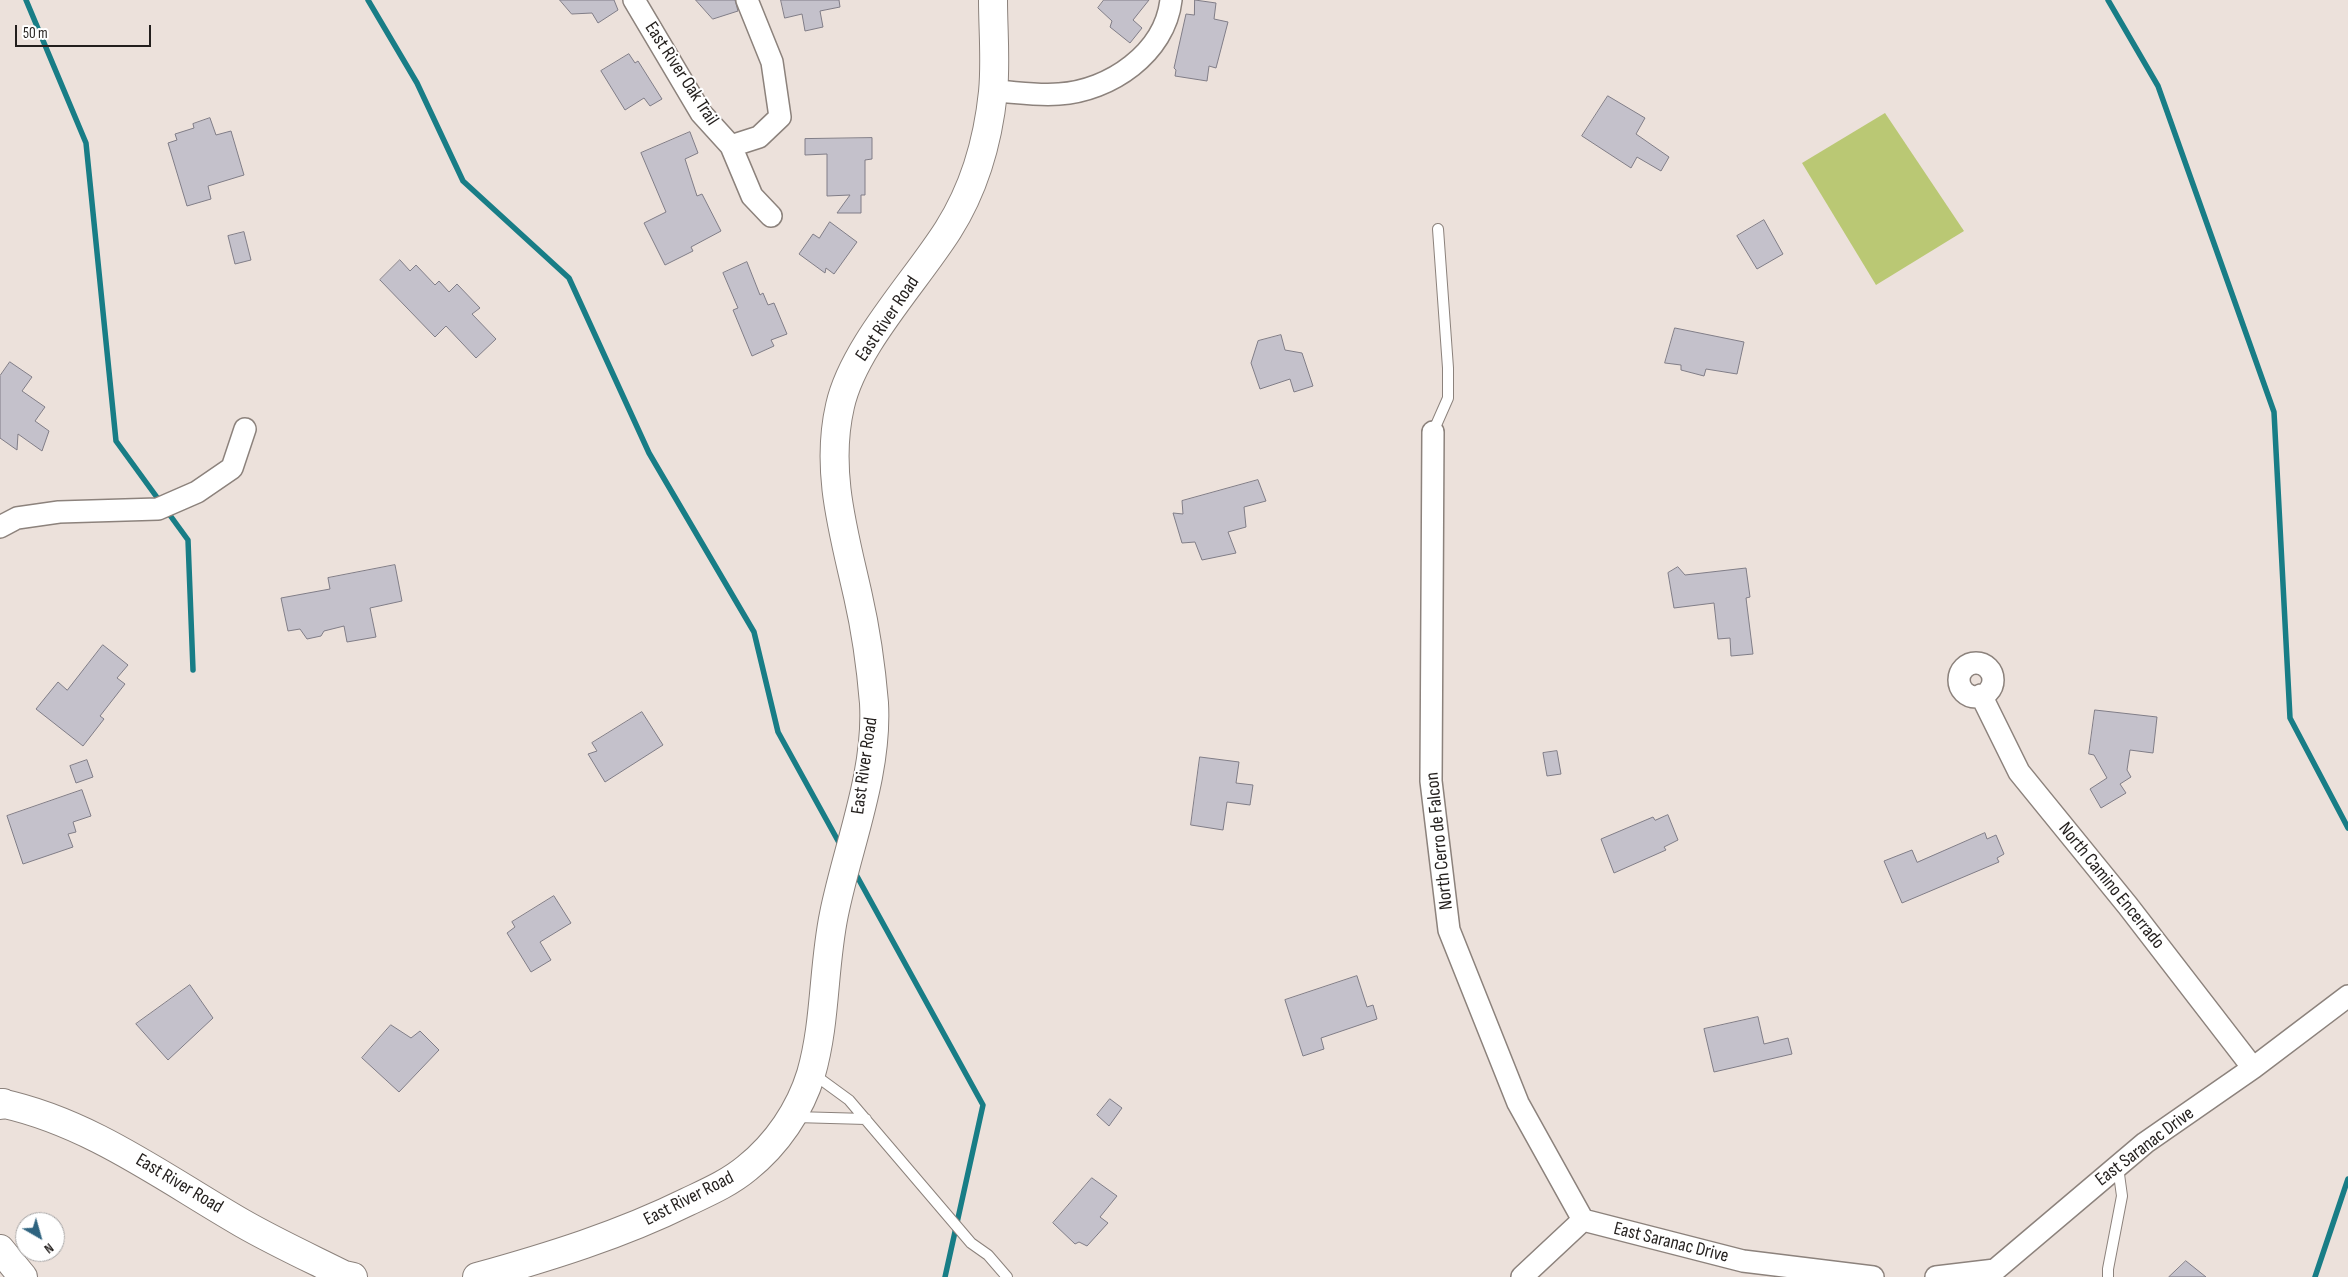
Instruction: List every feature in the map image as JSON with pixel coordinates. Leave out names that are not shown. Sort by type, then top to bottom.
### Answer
[{"type":"street","name":"East River Oak Trail","points":[[634,0],[701,114],[730,146],[752,196],[771,216]]},
{"type":"street","points":[[730,146],[759,137],[780,117],[772,62],[747,0]]},
{"type":"street","name":"East River Road","points":[[477,1277],[544,1259],[655,1218],[724,1184],[746,1169],[766,1151],[792,1117],[811,1073],[818,1041],[834,913],[862,804],[871,755],[874,706],[861,608],[835,487],[834,453],[840,404],[861,354],[948,230],[966,200],[983,152],[994,91],[993,0]]},
{"type":"street","points":[[994,91],[1058,94],[1087,90],[1115,78],[1142,57],[1158,38],[1170,12],[1171,0]]},
{"type":"street","points":[[0,526],[17,518],[59,512],[158,509],[197,492],[232,468],[246,429]]},
{"type":"street","name":"North Cerro de Falcon","points":[[1433,432],[1431,780],[1449,930],[1518,1103],[1583,1220]]},
{"type":"street","name":"North Camino Encerrado","points":[[1981,696],[2020,772],[2128,906],[2254,1068]]},
{"type":"street","name":"East Saranac Drive","points":[[1936,1277],[1994,1270],[2144,1143],[2254,1068],[2348,996]]},
{"type":"street","name":"East River Road","points":[[1,1104],[56,1120],[132,1155],[243,1223],[344,1275],[353,1277]]},
{"type":"street","points":[[1522,1277],[1583,1220]]},
{"type":"street","name":"East Saranac Drive","points":[[1583,1220],[1743,1261],[1873,1277]]},
{"type":"street","points":[[0,1249],[23,1277]]},
{"type":"lane","points":[[1433,432],[1448,398],[1448,368],[1438,229]]},
{"type":"lane","points":[[811,1073],[849,1100],[971,1243],[988,1254],[1007,1277]]},
{"type":"lane","points":[[792,1117],[866,1120]]},
{"type":"lane","points":[[2108,1277],[2122,1196],[2117,1166]]},
{"type":"green space","points":[[1885,113],[1964,231],[1876,285],[1802,163]]},
{"type":"building","points":[[560,0],[614,0],[618,10],[598,23],[592,13],[572,14]]},
{"type":"building","points":[[696,0],[735,0],[738,11],[713,19]]},
{"type":"building","points":[[781,0],[839,0],[840,7],[820,11],[823,27],[805,31],[802,14],[785,18]]},
{"type":"building","points":[[1104,0],[1149,0],[1133,20],[1142,28],[1130,43],[1110,27],[1112,21],[1098,8]]},
{"type":"building","points":[[1195,0],[1216,3],[1214,19],[1228,22],[1216,68],[1209,66],[1207,81],[1175,76],[1176,70],[1174,68],[1186,14],[1194,15]]},
{"type":"building","points":[[629,54],[635,63],[638,61],[662,99],[650,106],[644,98],[625,110],[601,71]]},
{"type":"building","points":[[1608,96],[1645,118],[1636,134],[1669,157],[1661,171],[1637,157],[1631,168],[1582,136]]},
{"type":"building","points":[[210,118],[216,135],[231,131],[244,175],[208,186],[211,199],[187,206],[168,143],[177,140],[175,134],[194,128],[193,124]]},
{"type":"building","points":[[690,132],[698,153],[685,159],[697,196],[702,194],[721,231],[691,247],[693,251],[665,265],[644,223],[666,212],[641,153]]},
{"type":"building","points":[[872,138],[872,159],[865,160],[865,195],[861,195],[861,213],[837,213],[850,195],[827,196],[827,154],[805,155],[805,139]]},
{"type":"building","points":[[1764,220],[1783,254],[1757,269],[1737,236]]},
{"type":"building","points":[[830,222],[857,242],[834,274],[826,268],[825,273],[799,254],[813,234],[819,238]]},
{"type":"building","points":[[244,232],[251,260],[235,264],[228,236]]},
{"type":"building","points":[[400,260],[410,271],[416,265],[435,285],[439,281],[449,292],[457,284],[480,308],[472,314],[496,339],[476,358],[446,326],[435,337],[380,280]]},
{"type":"building","points":[[747,262],[760,295],[763,293],[768,305],[774,303],[787,334],[771,340],[774,346],[752,356],[733,310],[738,308],[723,273]]},
{"type":"building","points":[[1675,328],[1744,342],[1737,374],[1706,369],[1704,376],[1681,370],[1681,365],[1665,363]]},
{"type":"building","points":[[1281,335],[1285,350],[1302,353],[1313,386],[1294,392],[1290,379],[1260,389],[1251,363],[1258,341]]},
{"type":"building","points":[[10,362],[32,377],[22,391],[45,407],[35,421],[49,431],[42,451],[18,434],[17,450],[0,438],[0,376]]},
{"type":"building","points":[[1258,480],[1266,501],[1244,507],[1246,527],[1228,532],[1236,553],[1202,560],[1195,542],[1182,543],[1173,513],[1183,514],[1182,501]]},
{"type":"building","points":[[395,565],[402,601],[370,608],[376,637],[347,642],[344,626],[324,631],[321,636],[307,639],[300,629],[288,631],[281,598],[330,589],[328,578]]},
{"type":"building","points":[[1678,567],[1685,575],[1746,568],[1750,597],[1746,598],[1753,654],[1731,656],[1730,638],[1718,639],[1714,603],[1674,608],[1668,573]]},
{"type":"building","points":[[103,645],[128,665],[117,678],[125,684],[100,716],[104,719],[83,746],[36,709],[58,682],[67,690]]},
{"type":"building","points":[[2095,710],[2157,717],[2153,753],[2130,750],[2127,770],[2131,777],[2120,784],[2126,793],[2101,808],[2090,789],[2107,778],[2094,755],[2089,754]]},
{"type":"building","points":[[642,712],[663,745],[605,782],[588,754],[597,751],[592,743]]},
{"type":"building","points":[[1557,751],[1561,774],[1547,776],[1543,753]]},
{"type":"building","points":[[1200,757],[1239,762],[1236,783],[1253,785],[1250,805],[1227,802],[1223,830],[1191,825]]},
{"type":"building","points":[[87,760],[93,777],[76,783],[70,766]]},
{"type":"building","points":[[82,790],[91,816],[73,822],[76,832],[68,834],[73,847],[23,864],[7,816]]},
{"type":"building","points":[[1668,815],[1678,840],[1664,847],[1666,850],[1614,873],[1601,839],[1653,817],[1655,820]]},
{"type":"building","points":[[1985,833],[1987,839],[1996,835],[2004,854],[1997,858],[1999,862],[1902,903],[1884,861],[1912,850],[1917,862]]},
{"type":"building","points":[[554,896],[571,923],[540,942],[551,960],[531,972],[507,933],[515,927],[512,922]]},
{"type":"building","points":[[1357,976],[1367,1007],[1373,1005],[1377,1019],[1321,1038],[1324,1049],[1303,1056],[1285,1000]]},
{"type":"building","points":[[190,985],[213,1018],[168,1060],[136,1024]]},
{"type":"building","points":[[1758,1017],[1764,1044],[1788,1038],[1792,1054],[1714,1072],[1704,1029]]},
{"type":"building","points":[[391,1025],[411,1038],[420,1031],[439,1050],[399,1092],[362,1058]]},
{"type":"building","points":[[1110,1099],[1122,1108],[1109,1126],[1097,1115]]},
{"type":"building","points":[[1092,1178],[1117,1196],[1100,1217],[1108,1223],[1087,1246],[1079,1242],[1075,1244],[1053,1223]]},
{"type":"building","points":[[2186,1261],[2206,1277],[2169,1277]]},
{"type":"waterway","points":[[26,0],[86,143],[116,441],[188,540],[193,670]]},
{"type":"waterway","points":[[368,0],[417,83],[463,181],[569,278],[649,453],[754,632],[778,732],[842,848]]},
{"type":"waterway","points":[[2108,0],[2158,86],[2274,412],[2290,718],[2348,828]]},
{"type":"waterway","points":[[853,869],[983,1105],[945,1277]]},
{"type":"waterway","points":[[2315,1277],[2348,1179]]}]
